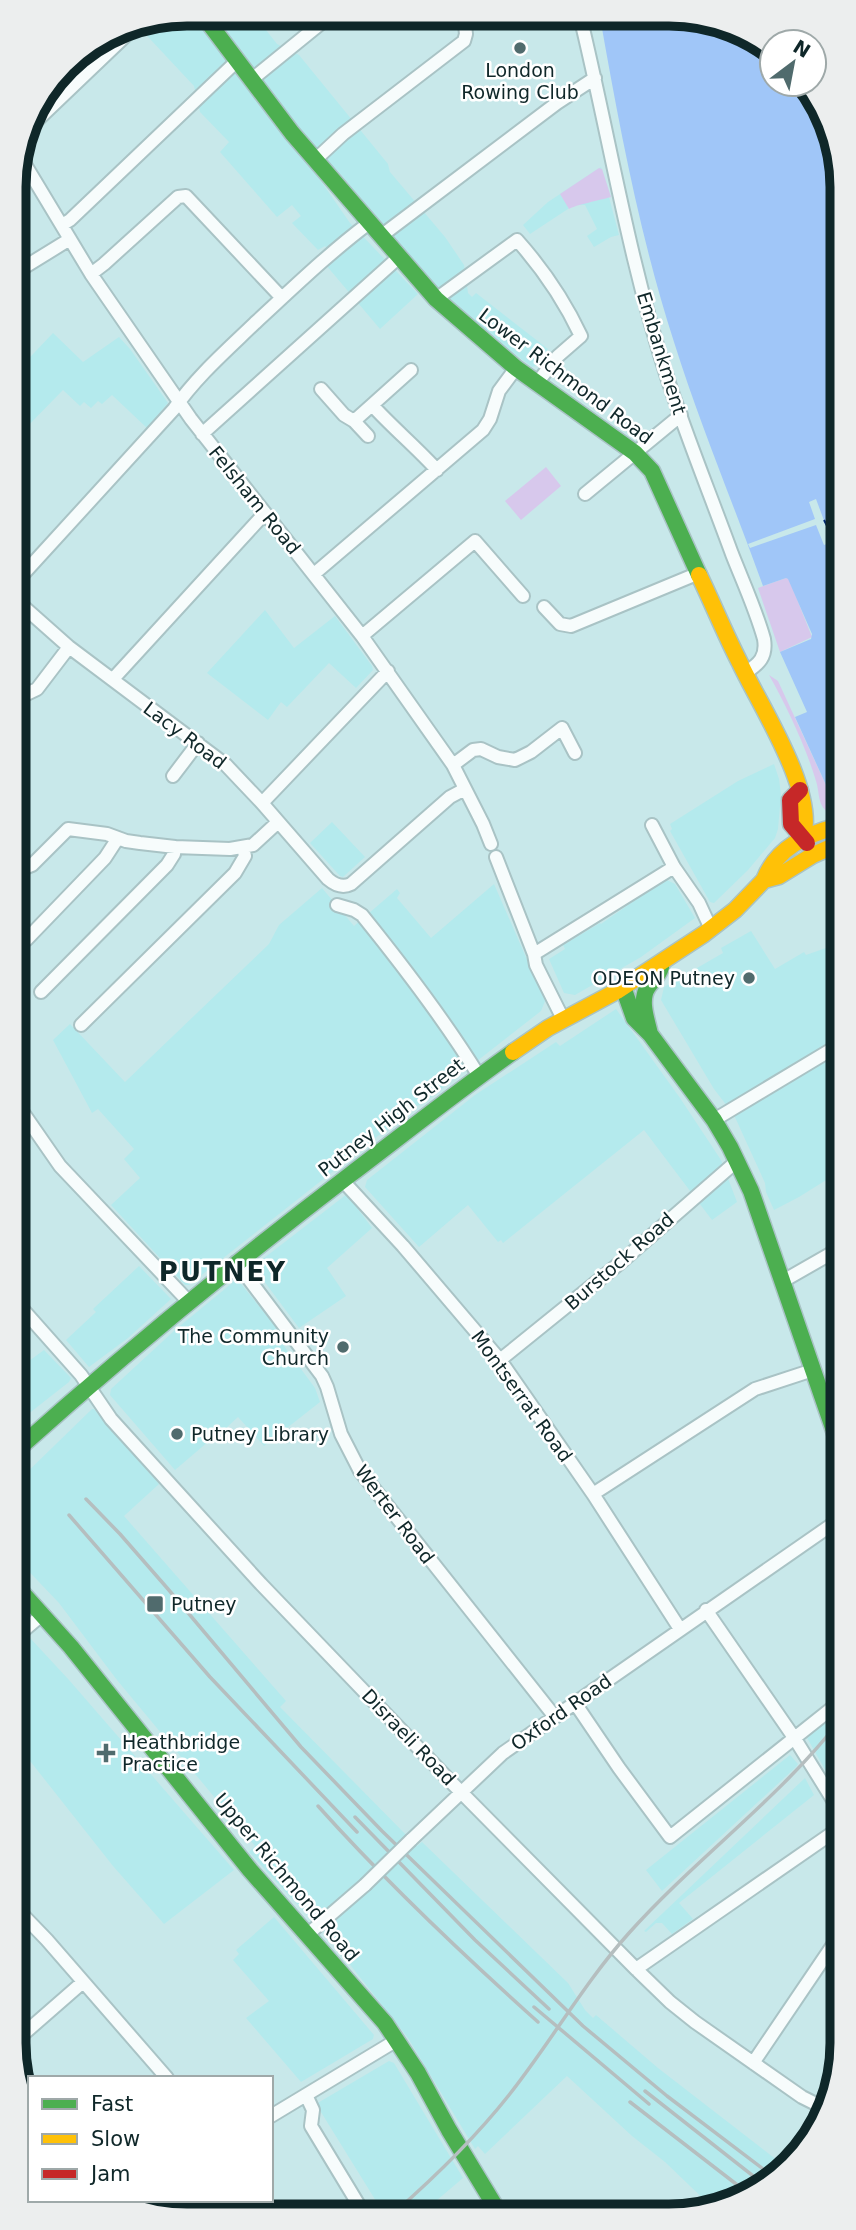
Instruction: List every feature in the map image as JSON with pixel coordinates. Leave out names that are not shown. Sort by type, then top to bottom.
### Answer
[{"type":"main road","name":"Lower Richmond Road","points":[[211,27],[315,160],[436,299],[516,368],[635,453],[652,471],[745,673],[786,754],[800,790],[815,817],[830,825]]},
{"type":"main road","name":"Lower Richmond Road","points":[[800,790],[800,802],[806,823],[803,837]]},
{"type":"main road","points":[[764,880],[768,869],[784,851],[803,837],[830,828]]},
{"type":"main road","points":[[803,837],[813,855]]},
{"type":"main road","name":"Putney High Street","points":[[26,1442],[236,1262],[479,1076],[563,1020],[662,963],[735,910],[764,880],[779,876],[830,848]]},
{"type":"main road","points":[[650,1034],[644,997],[647,989],[660,976],[662,963]]},
{"type":"main road","points":[[623,987],[634,1017],[650,1034],[714,1120],[737,1161],[751,1191],[829,1417]]},
{"type":"main road","name":"Upper Richmond Road","points":[[26,1597],[250,1870],[397,2040],[494,2204]]},
{"type":"street","points":[[315,160],[343,134],[464,41],[465,26]]},
{"type":"street","name":"Embankment","points":[[582,26],[639,281],[666,374],[764,639],[764,656],[756,666],[745,673]]},
{"type":"street","points":[[251,80],[317,27]]},
{"type":"street","points":[[45,113],[121,40]]},
{"type":"street","points":[[62,225],[237,61]]},
{"type":"street","points":[[381,236],[557,103],[595,78]]},
{"type":"street","name":"Felsham Road","points":[[28,169],[91,274],[202,434],[362,636],[453,765],[491,844]]},
{"type":"street","points":[[91,274],[178,197],[186,196],[282,298]]},
{"type":"street","points":[[27,570],[176,407],[179,400],[234,343],[369,223]]},
{"type":"street","points":[[27,266],[70,239]]},
{"type":"street","points":[[436,299],[517,240],[532,256],[582,336],[558,356],[537,383]]},
{"type":"street","points":[[202,434],[399,257]]},
{"type":"street","points":[[314,574],[483,430],[490,419],[499,391],[516,368]]},
{"type":"street","points":[[354,421],[411,370]]},
{"type":"street","points":[[321,389],[344,415],[368,436]]},
{"type":"street","points":[[372,405],[437,470]]},
{"type":"street","points":[[585,494],[681,415]]},
{"type":"street","points":[[113,679],[265,513]]},
{"type":"street","points":[[362,636],[475,541],[523,596]]},
{"type":"street","points":[[544,607],[560,624],[571,626],[699,573]]},
{"type":"street","name":"Lacy Road","points":[[27,610],[69,648],[226,765],[328,879],[339,886],[351,884],[450,797],[465,789]]},
{"type":"street","points":[[27,694],[37,689],[69,648]]},
{"type":"street","points":[[262,803],[388,671]]},
{"type":"street","points":[[453,765],[473,750],[481,749],[498,757],[515,760],[531,752],[562,728],[575,753]]},
{"type":"street","points":[[173,776],[198,743]]},
{"type":"street","points":[[27,867],[68,829],[175,847],[230,849],[253,845],[278,822]]},
{"type":"street","points":[[652,825],[674,867],[699,902],[699,908],[711,929]]},
{"type":"street","points":[[27,939],[105,858],[112,836]]},
{"type":"street","points":[[80,1025],[235,873],[245,856],[243,846]]},
{"type":"street","points":[[41,992],[167,865],[175,847]]},
{"type":"street","points":[[496,857],[536,965],[563,1020]]},
{"type":"street","points":[[534,954],[674,867]]},
{"type":"street","points":[[337,905],[362,915],[410,974],[479,1076]]},
{"type":"street","points":[[714,1120],[830,1051]]},
{"type":"street","points":[[26,1118],[60,1166],[188,1302]]},
{"type":"street","name":"Burstock Road","points":[[500,1360],[620,1263],[737,1161]]},
{"type":"street","name":"Montserrat Road","points":[[343,1181],[500,1360],[593,1494],[680,1629]]},
{"type":"street","points":[[783,1281],[829,1254]]},
{"type":"street","name":"Werter Road","points":[[236,1262],[321,1376],[341,1434],[360,1471],[555,1717]]},
{"type":"street","name":"Disraeli Road","points":[[26,1313],[81,1375],[111,1419],[261,1584],[636,1969],[678,2008],[753,2063],[817,2104]]},
{"type":"street","points":[[593,1494],[755,1389],[813,1370]]},
{"type":"street","name":"Oxford Road","points":[[307,1935],[365,1885],[503,1753],[829,1525]]},
{"type":"street","points":[[706,1611],[795,1739],[829,1794]]},
{"type":"street","points":[[26,1628],[43,1614]]},
{"type":"street","points":[[575,1703],[670,1837],[829,1712]]},
{"type":"street","points":[[636,1969],[829,1835]]},
{"type":"street","points":[[26,1918],[165,2076]]},
{"type":"street","points":[[753,2063],[829,1951]]},
{"type":"street","points":[[26,2032],[83,1982]]},
{"type":"street","points":[[273,2115],[397,2040]]},
{"type":"street","points":[[306,2095],[313,2110],[311,2126],[358,2204]]},
{"type":"shaded area","points":[[602,26],[700,29],[721,35],[758,53],[758,98],[802,98],[818,125],[828,166],[830,793],[795,717],[807,712],[780,652],[811,639],[812,634],[788,579],[763,586],[684,373],[641,222]]},
{"type":"shaded area","points":[[176,27],[201,27],[307,161],[350,223],[418,294],[380,329],[320,258],[329,251],[325,246],[318,250],[292,223],[301,216],[292,205],[277,217],[220,152],[229,142],[200,112],[194,86],[144,32]]},
{"type":"shaded area","points":[[220,27],[264,27],[277,44],[299,55],[388,164],[390,172],[445,237],[464,265],[468,293],[472,297],[476,293],[548,349],[535,366],[532,367],[447,303],[338,171],[331,169]]},
{"type":"shaded area","points":[[601,167],[619,235],[594,247],[587,236],[597,229],[585,205],[574,205],[530,234],[523,225],[548,202]]},
{"type":"shaded area","points":[[599,168],[602,169],[611,197],[569,209],[560,194]]},
{"type":"shaded area","points":[[53,333],[83,362],[119,337],[168,403],[147,428],[112,395],[102,404],[98,401],[91,408],[84,402],[80,406],[63,390],[27,427],[27,360]]},
{"type":"shaded area","points":[[546,467],[561,486],[521,520],[505,501]]},
{"type":"shaded area","points":[[789,579],[812,637],[780,652],[758,588]]},
{"type":"shaded area","points":[[265,610],[294,648],[335,616],[373,670],[356,688],[329,663],[287,707],[281,702],[268,720],[207,673]]},
{"type":"shaded area","points":[[769,675],[778,681],[830,793],[830,813],[821,803],[812,768],[789,713]]},
{"type":"shaded area","points":[[774,764],[781,795],[775,838],[748,870],[714,903],[710,902],[670,831],[670,824],[738,781]]},
{"type":"shaded area","points":[[332,822],[365,857],[343,877],[310,843]]},
{"type":"shaded area","points":[[665,879],[675,884],[695,918],[641,957],[575,995],[564,993],[549,959],[565,949],[563,945],[601,924]]},
{"type":"shaded area","points":[[494,884],[545,1001],[541,1011],[189,1285],[185,1285],[111,1205],[140,1178],[124,1159],[134,1149],[98,1109],[92,1113],[53,1040],[70,1024],[125,1082],[269,944],[279,925],[322,888],[354,926],[397,889],[400,893],[397,898],[431,938]]},
{"type":"shaded area","points":[[751,931],[775,969],[804,952],[806,955],[826,948],[830,951],[829,1178],[774,1210],[765,1183],[734,1115],[714,1089],[661,1000],[664,987],[723,953],[721,948]]},
{"type":"shaded area","points":[[616,1009],[721,1160],[737,1202],[712,1220],[644,1130],[503,1243],[501,1240],[498,1242],[468,1205],[419,1247],[365,1187],[367,1180],[475,1095],[556,1042],[560,1046]]},
{"type":"shaded area","points":[[347,1194],[372,1228],[327,1268],[346,1296],[299,1328],[255,1269],[255,1265]]},
{"type":"shaded area","points":[[139,1266],[171,1299],[128,1338],[89,1367],[66,1340],[96,1312],[93,1309]]},
{"type":"shaded area","points":[[237,1279],[285,1338],[281,1342],[315,1388],[320,1402],[264,1446],[238,1417],[175,1470],[110,1395],[111,1389],[175,1330]]},
{"type":"shaded area","points":[[44,1350],[71,1378],[26,1415],[26,1363]]},
{"type":"shaded area","points":[[94,1409],[159,1484],[124,1516],[286,1701],[280,1707],[417,1846],[422,1842],[568,1983],[593,2018],[596,2015],[658,2068],[778,2161],[758,2177],[731,2192],[704,2199],[567,2076],[485,2154],[478,2146],[475,2149],[408,2038],[325,1933],[330,1928],[316,1912],[310,1918],[249,1852],[255,1846],[117,1680],[59,1603],[26,1569],[26,1473]]},
{"type":"shaded area","points":[[26,1634],[234,1870],[164,1924],[113,1866],[26,1756]]},
{"type":"shaded area","points":[[829,1717],[829,1777],[806,1736]]},
{"type":"shaded area","points":[[790,1755],[798,1764],[796,1767],[662,1891],[646,1870]]},
{"type":"shaded area","points":[[805,1778],[814,1795],[679,1903],[693,1919],[672,1934],[662,1923],[656,1923],[644,1931]]},
{"type":"shaded area","points":[[274,1917],[374,2035],[373,2039],[301,2082],[246,2018],[269,2001],[233,1960],[239,1954],[236,1950]]},
{"type":"shaded area","points":[[389,2061],[394,2063],[463,2178],[432,2204],[373,2204],[376,2201],[316,2104]]},
{"type":"pier","points":[[816,499],[830,543],[824,545],[816,525],[750,548],[748,544],[815,519],[809,502]]},
{"type":"ferry route","points":[[824,520],[830,531]]},
{"type":"railway","points":[[86,1499],[168,1589],[301,1747],[382,1831],[583,2026],[667,2096],[766,2171]]},
{"type":"railway","points":[[69,1515],[210,1677],[357,1832]]},
{"type":"railway","points":[[404,2204],[455,2156],[496,2111],[597,1972],[629,1933],[791,1776],[829,1733]]},
{"type":"railway","points":[[318,1806],[425,1917],[538,2022]]},
{"type":"railway","points":[[355,1817],[475,1940],[549,2009]]},
{"type":"railway","points":[[534,2007],[649,2104]]},
{"type":"railway","points":[[645,2091],[756,2178]]},
{"type":"railway","points":[[630,2102],[740,2187]]},
{"type":"traffic: fast","points":[[212,27],[292,133],[436,299],[516,368],[635,453],[652,471],[699,575]]},
{"type":"traffic: fast","points":[[650,1034],[644,998],[661,967]]},
{"type":"traffic: fast","points":[[623,987],[634,1018],[650,1034],[714,1120],[730,1147],[751,1191],[829,1417]]},
{"type":"traffic: fast","points":[[26,1442],[99,1377],[224,1274],[513,1052]]},
{"type":"traffic: fast","points":[[26,1597],[71,1647],[250,1870],[385,2023],[418,2073],[494,2204]]},
{"type":"traffic: slow","points":[[699,575],[794,773],[805,818],[803,837]]},
{"type":"traffic: slow","points":[[764,880],[785,851],[804,838],[830,829]]},
{"type":"traffic: slow","points":[[513,1052],[548,1028],[617,991],[704,934],[735,910],[764,880],[779,876],[830,848]]},
{"type":"traffic: jam","points":[[800,790],[790,800],[791,824],[807,843]]},
{"type":"place","name":"London Rowing Club","points":[[520,48]]},
{"type":"place","name":"ODEON Putney","points":[[749,978]]},
{"type":"place","name":"The Community Church","points":[[343,1347]]},
{"type":"place","name":"Putney Library","points":[[177,1434]]},
{"type":"place","name":"Putney","points":[[155,1604]]},
{"type":"place","name":"Heathbridge Practice","points":[[106,1753]]},
{"type":"district","name":"PUTNEY","points":[[223,1272]]}]
